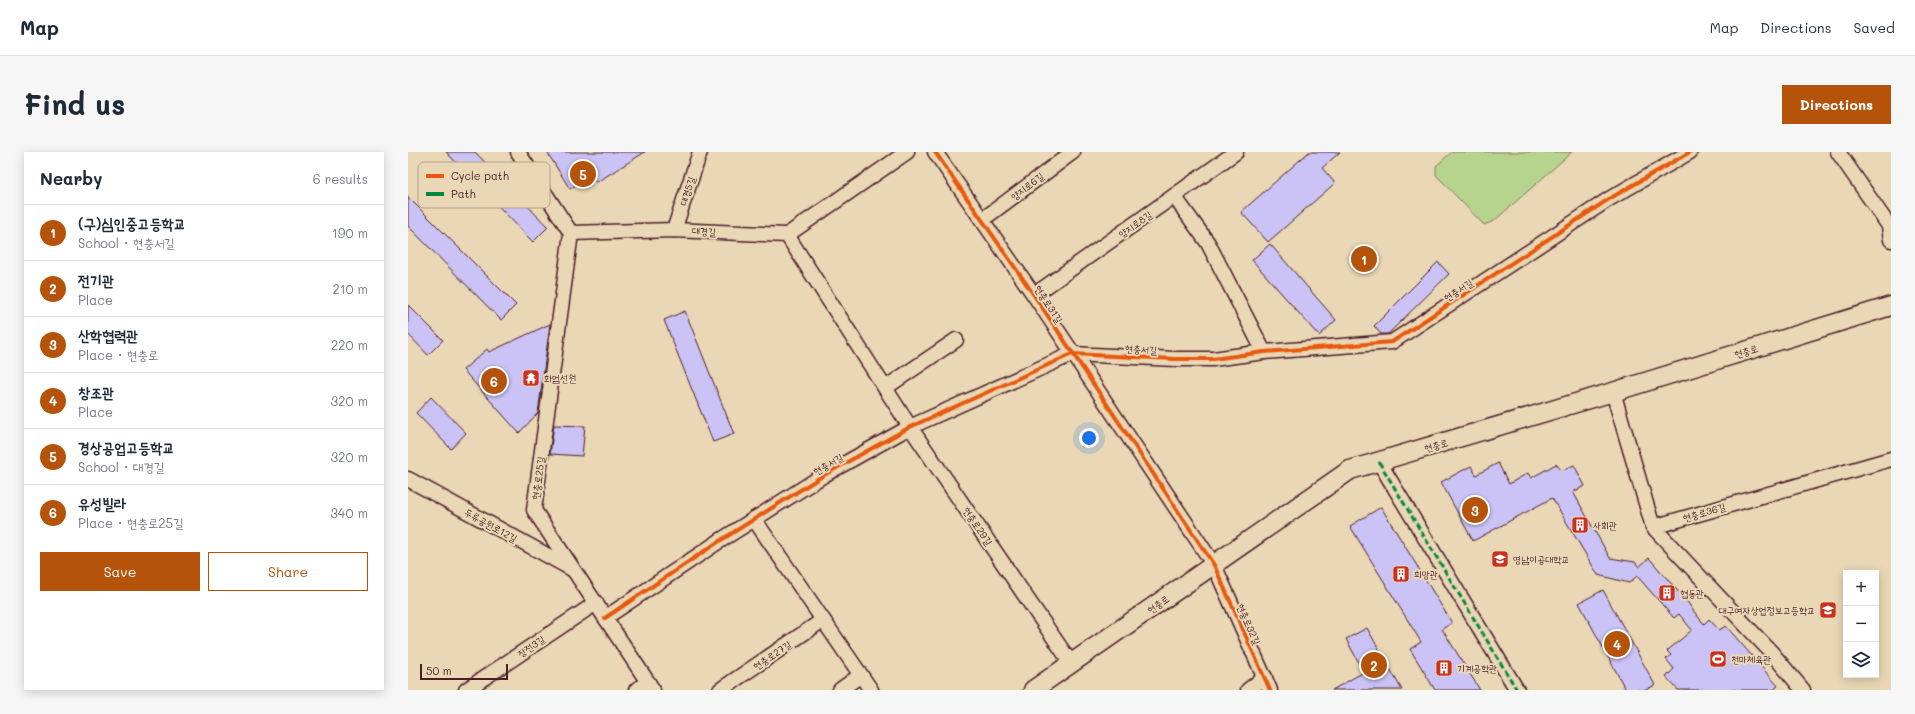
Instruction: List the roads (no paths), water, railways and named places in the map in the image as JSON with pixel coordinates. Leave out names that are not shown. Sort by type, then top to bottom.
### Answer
[{"type":"main road","name":"현충로","points":[[1033,690],[1350,470],[1613,392],[1891,306]]},
{"type":"street","points":[[518,152],[525,162]]},
{"type":"street","name":"대경5길","points":[[674,230],[700,152]]},
{"type":"street","points":[[787,235],[907,152]]},
{"type":"street","name":"현충로31길","points":[[935,152],[1034,295],[1214,565]]},
{"type":"street","name":"양지로6길","points":[[982,220],[1073,152]]},
{"type":"street","name":"양지로8길","points":[[1034,295],[1236,152]]},
{"type":"street","name":"현충서길","points":[[606,618],[754,519],[824,475],[910,427],[1072,354],[1175,359],[1213,359],[1264,352],[1392,342],[1609,200],[1690,152]]},
{"type":"street","points":[[1838,152],[1890,231]]},
{"type":"street","points":[[1174,196],[1208,243],[1264,352]]},
{"type":"street","points":[[550,201],[571,233]]},
{"type":"street","name":"대경길","points":[[571,233],[674,230],[787,235]]},
{"type":"street","name":"현충로25길","points":[[571,233],[534,510],[651,686]]},
{"type":"street","name":"현충로29길","points":[[787,235],[910,427],[1071,663]]},
{"type":"street","points":[[885,388],[956,340]]},
{"type":"street","points":[[1613,392],[1653,527],[1771,652],[1803,690]]},
{"type":"street","name":"현충로36길","points":[[1653,527],[1891,459]]},
{"type":"street","points":[[1379,462],[1517,690]]},
{"type":"street","name":"두류공원로12길","points":[[408,479],[574,571]]},
{"type":"street","points":[[754,519],[871,690]]},
{"type":"street","name":"현충로32길","points":[[1214,565],[1267,684]]},
{"type":"street","name":"장전3길","points":[[466,690],[596,603]]},
{"type":"street","name":"현충로27길","points":[[720,690],[823,620]]},
{"type":"street","points":[[840,690],[861,675]]},
{"type":"street","points":[[1248,690],[1267,684]]},
{"type":"street","points":[[636,690],[651,686]]},
{"type":"place","name":"경상공업고등학교","points":[[583,174]]},
{"type":"place","name":"(구)심인중고등학교","points":[[1364,259]]},
{"type":"place","name":"화엄선원","points":[[531,378]]},
{"type":"place","name":"유성빌라","points":[[494,381]]},
{"type":"place","name":"산학협력관","points":[[1475,510]]},
{"type":"place","name":"사회관","points":[[1580,525]]},
{"type":"place","name":"영남이공대학교","points":[[1500,559]]},
{"type":"place","name":"희망관","points":[[1401,574]]},
{"type":"place","name":"협동관","points":[[1667,593]]},
{"type":"place","name":"대구여자상업정보고등학교","points":[[1828,610]]},
{"type":"place","name":"창조관","points":[[1617,644]]},
{"type":"place","name":"천마체육관","points":[[1718,659]]},
{"type":"place","name":"전기관","points":[[1374,665]]},
{"type":"place","name":"기계공학관","points":[[1444,668]]}]
